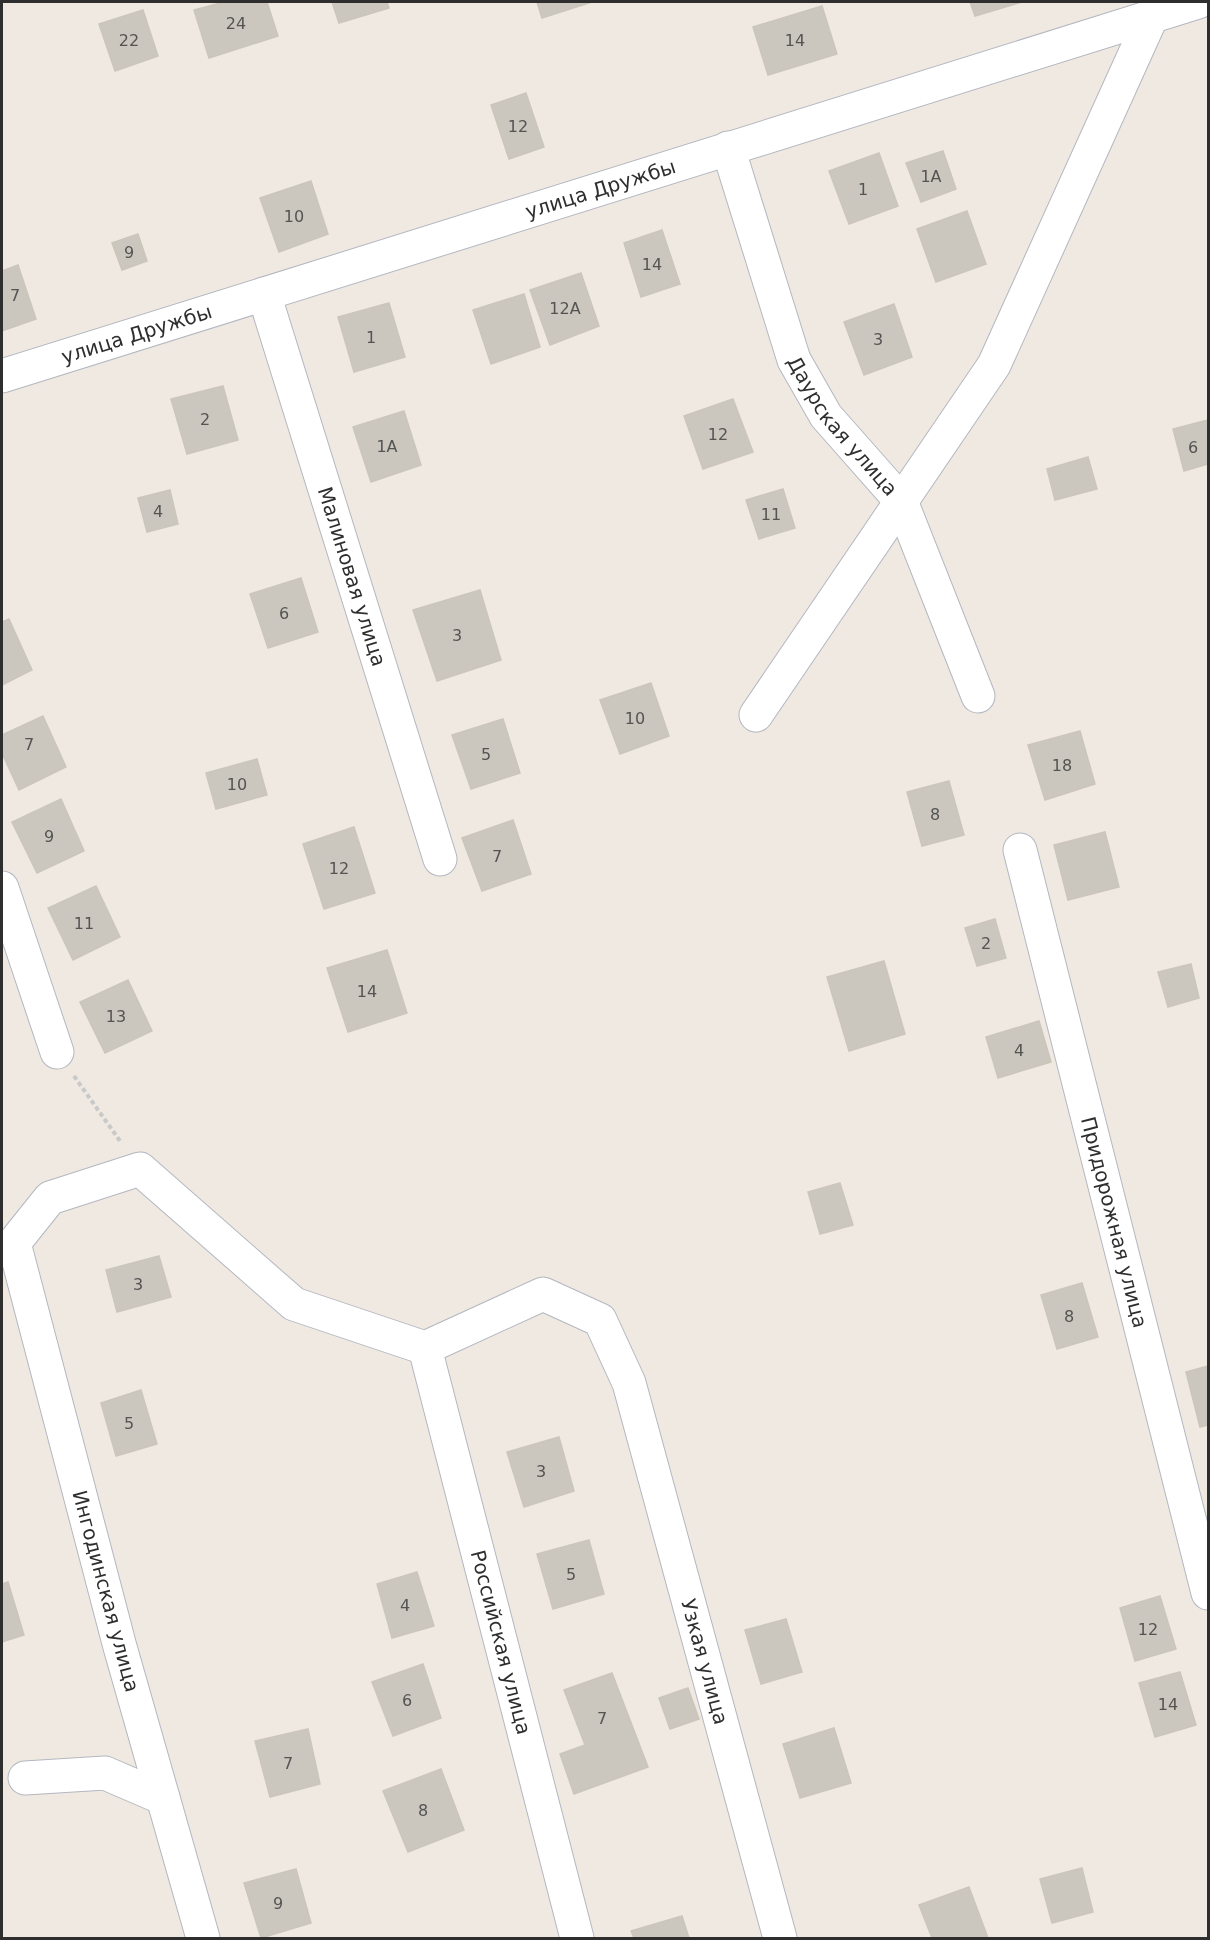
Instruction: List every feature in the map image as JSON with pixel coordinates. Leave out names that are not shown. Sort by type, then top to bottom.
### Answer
[{"type":"street","name":"улица Дружбы","points":[[2,376],[1198,2]]},
{"type":"street","points":[[756,715],[994,365],[1152,16]]},
{"type":"street","name":"Даурская улица","points":[[729,148],[794,360],[826,416],[901,501],[978,696]]},
{"type":"street","name":"Малиновая улица","points":[[264,294],[440,860]]},
{"type":"street","name":"Придорожная улица","points":[[1020,850],[1209,1593]]},
{"type":"street","points":[[2,888],[57,1052]]},
{"type":"street","points":[[140,1168],[294,1304],[425,1348]]},
{"type":"street","name":"Ингодинская улица","points":[[140,1168],[50,1198],[14,1243],[120,1647],[202,1938]]},
{"type":"street","name":"Узкая улица","points":[[425,1348],[543,1294],[600,1320],[629,1383],[780,1938]]},
{"type":"street","name":"Российская улица","points":[[425,1348],[577,1938]]},
{"type":"street","points":[[25,1778],[105,1773],[163,1798]]},
{"type":"path","points":[[57,1052],[140,1168]]},
{"type":"building","points":[[224,2],[267,2],[278,36],[209,58],[194,10]]},
{"type":"building","points":[[332,2],[387,2],[389,8],[339,23]]},
{"type":"building","points":[[537,2],[592,2],[542,18]]},
{"type":"building","points":[[970,2],[1022,2],[975,16]]},
{"type":"building","points":[[822,6],[837,54],[768,75],[753,27]]},
{"type":"building","points":[[143,10],[158,56],[115,71],[99,24]]},
{"type":"building","points":[[526,93],[544,147],[509,159],[491,105]]},
{"type":"building","points":[[943,151],[956,189],[921,202],[906,163]]},
{"type":"building","points":[[879,153],[898,206],[849,224],[829,171]]},
{"type":"building","points":[[311,181],[328,234],[279,252],[260,198]]},
{"type":"building","points":[[967,211],[986,264],[936,282],[917,229]]},
{"type":"building","points":[[662,230],[680,284],[641,297],[624,243]]},
{"type":"building","points":[[138,234],[147,261],[122,270],[112,243]]},
{"type":"building","points":[[18,265],[36,319],[2,331],[2,271]]},
{"type":"building","points":[[581,273],[599,326],[550,345],[530,290]]},
{"type":"building","points":[[524,294],[540,347],[491,364],[473,310]]},
{"type":"building","points":[[389,303],[405,357],[354,372],[338,317]]},
{"type":"building","points":[[894,304],[912,357],[864,375],[844,322]]},
{"type":"building","points":[[223,386],[238,440],[187,454],[171,399]]},
{"type":"building","points":[[733,399],[753,452],[703,469],[684,416]]},
{"type":"building","points":[[404,411],[421,465],[371,482],[353,427]]},
{"type":"building","points":[[1208,420],[1208,464],[1184,471],[1173,429]]},
{"type":"building","points":[[1088,457],[1097,489],[1055,500],[1047,469]]},
{"type":"building","points":[[783,489],[795,528],[759,539],[746,500]]},
{"type":"building","points":[[170,490],[178,524],[147,532],[138,498]]},
{"type":"building","points":[[301,578],[318,632],[268,648],[250,594]]},
{"type":"building","points":[[480,590],[501,660],[437,681],[413,610]]},
{"type":"building","points":[[9,619],[32,670],[2,685],[2,622]]},
{"type":"building","points":[[651,683],[669,736],[620,754],[600,700]]},
{"type":"building","points":[[43,716],[66,767],[19,790],[2,753],[2,735]]},
{"type":"building","points":[[503,719],[520,773],[471,789],[452,735]]},
{"type":"building","points":[[1080,731],[1095,784],[1045,800],[1028,745]]},
{"type":"building","points":[[257,759],[267,795],[216,809],[206,773]]},
{"type":"building","points":[[949,781],[964,835],[922,846],[907,792]]},
{"type":"building","points":[[61,799],[84,851],[37,873],[12,822]]},
{"type":"building","points":[[513,820],[531,874],[482,891],[462,838]]},
{"type":"building","points":[[354,827],[375,893],[324,909],[303,844]]},
{"type":"building","points":[[1105,832],[1119,887],[1068,900],[1054,845]]},
{"type":"building","points":[[96,886],[120,937],[73,960],[48,908]]},
{"type":"building","points":[[995,919],[1006,958],[977,966],[965,928]]},
{"type":"building","points":[[387,950],[407,1013],[348,1032],[327,968]]},
{"type":"building","points":[[884,961],[905,1034],[849,1051],[827,977]]},
{"type":"building","points":[[1191,964],[1199,998],[1168,1007],[1158,972]]},
{"type":"building","points":[[128,980],[152,1031],[105,1053],[80,1002]]},
{"type":"building","points":[[1039,1021],[1051,1062],[998,1078],[986,1037]]},
{"type":"building","points":[[840,1183],[853,1225],[820,1234],[808,1192]]},
{"type":"building","points":[[159,1256],[171,1297],[117,1312],[106,1270]]},
{"type":"building","points":[[1082,1283],[1098,1337],[1057,1349],[1041,1295]]},
{"type":"building","points":[[1208,1366],[1208,1425],[1200,1427],[1186,1372]]},
{"type":"building","points":[[141,1390],[157,1444],[116,1456],[101,1403]]},
{"type":"building","points":[[559,1437],[574,1491],[524,1507],[507,1452]]},
{"type":"building","points":[[589,1540],[604,1594],[553,1609],[537,1554]]},
{"type":"building","points":[[417,1572],[434,1626],[392,1638],[377,1584]]},
{"type":"building","points":[[8,1582],[24,1635],[2,1642],[2,1584]]},
{"type":"building","points":[[1160,1596],[1176,1649],[1135,1661],[1120,1608]]},
{"type":"building","points":[[786,1619],[802,1672],[761,1684],[745,1630]]},
{"type":"building","points":[[423,1664],[441,1718],[393,1736],[372,1682]]},
{"type":"building","points":[[1180,1672],[1196,1725],[1155,1737],[1139,1683]]},
{"type":"building","points":[[612,1673],[648,1767],[574,1794],[560,1754],[585,1745],[564,1690]]},
{"type":"building","points":[[688,1688],[699,1719],[670,1729],[659,1698]]},
{"type":"building","points":[[834,1728],[851,1783],[800,1798],[783,1744]]},
{"type":"building","points":[[308,1729],[320,1784],[270,1797],[255,1741]]},
{"type":"building","points":[[441,1769],[464,1830],[408,1852],[383,1791]]},
{"type":"building","points":[[1082,1868],[1093,1912],[1052,1923],[1040,1879]]},
{"type":"building","points":[[296,1869],[311,1923],[261,1938],[244,1883]]},
{"type":"building","points":[[969,1887],[988,1938],[932,1938],[919,1905]]},
{"type":"building","points":[[682,1916],[689,1938],[634,1938],[631,1931]]}]
